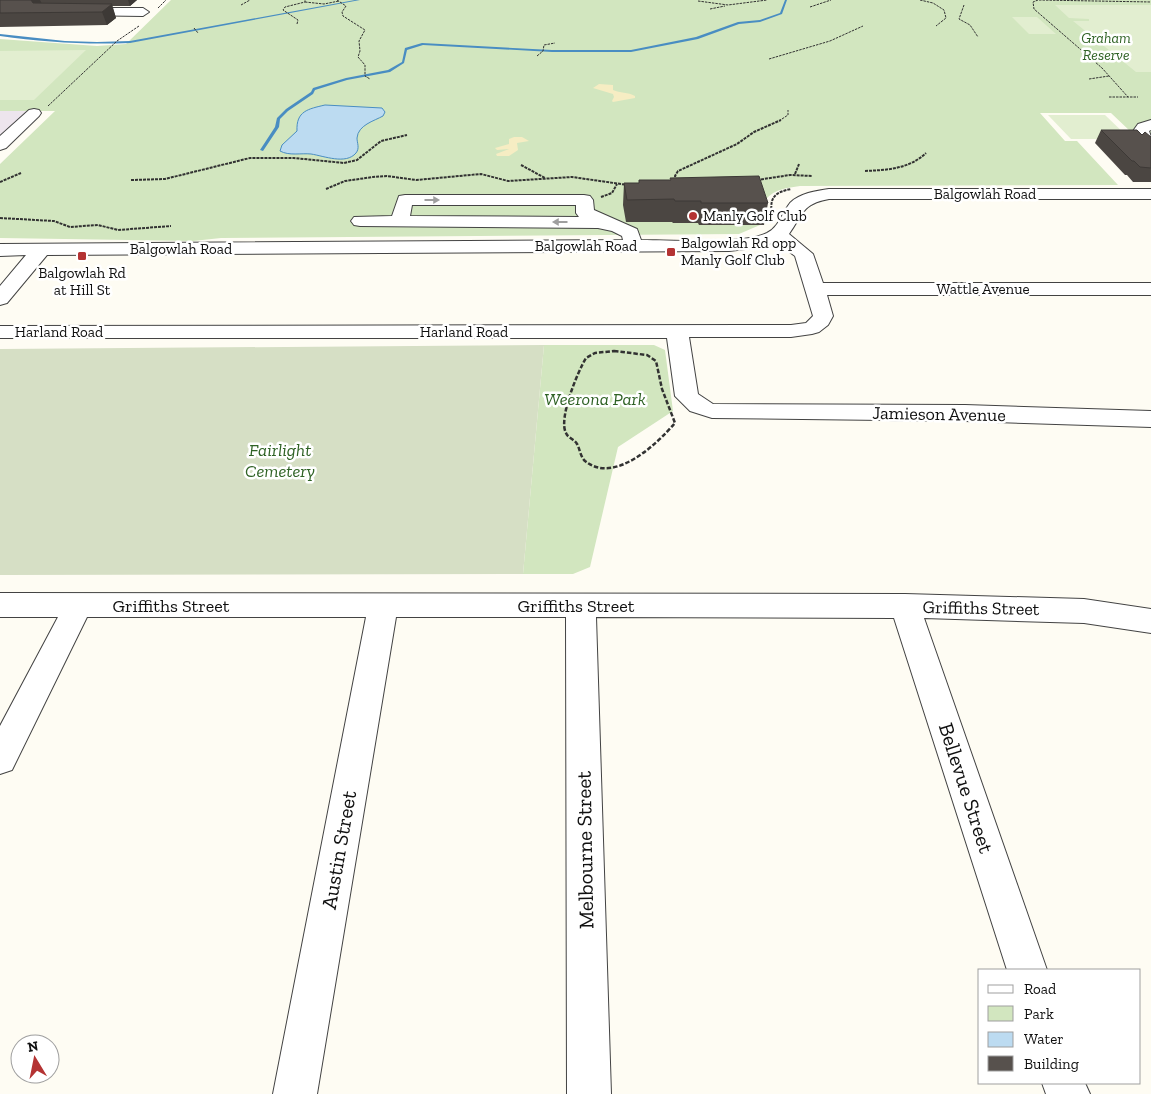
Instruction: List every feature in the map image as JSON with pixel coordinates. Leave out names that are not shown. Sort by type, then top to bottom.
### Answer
[{"type":"street","points":[[68,12],[146,9],[122,36]]},
{"type":"street","points":[[0,145],[40,110]]},
{"type":"street","points":[[1151,125],[1143,126],[1141,131],[1143,138],[1151,147]]},
{"type":"street","name":"Balgowlah Road","points":[[0,250],[739,245],[778,234],[798,204],[807,199],[829,194],[1151,194]]},
{"type":"street","points":[[360,221],[609,224],[622,227],[631,233],[633,246]]},
{"type":"street","name":"Harland Road","points":[[0,332],[677,332],[791,331],[812,328],[822,321],[823,316],[804,254],[778,234]]},
{"type":"street","points":[[0,299],[41,250]]},
{"type":"street","name":"Wattle Avenue","points":[[815,289],[1151,289]]},
{"type":"street","name":"Jamieson Avenue","points":[[677,332],[687,396],[701,408],[727,413],[965,413],[1151,419]]},
{"type":"street","name":"Griffiths Street","points":[[0,605],[383,607],[905,606],[1084,610],[1151,621]]},
{"type":"street","points":[[0,759],[78,606]]},
{"type":"street","name":"Melbourne Street","points":[[581,606],[590,1094]]},
{"type":"street","name":"Bellevue Street","points":[[905,606],[1027,969]]},
{"type":"street","name":"Austin Street","points":[[295,1094],[383,607]]},
{"type":"path","points":[[241,5],[250,0]]},
{"type":"path","points":[[710,9],[768,0]]},
{"type":"path","points":[[810,8],[816,4],[831,0]]},
{"type":"path","points":[[920,0],[939,6],[946,13],[946,18],[936,26]]},
{"type":"path","points":[[1128,97],[1109,76],[1034,9],[1033,2],[1038,0],[1151,2]]},
{"type":"path","points":[[297,24],[298,20],[284,12],[285,7],[305,1],[324,4],[338,1],[344,5],[343,16],[365,30],[359,41],[360,51],[358,57],[365,63],[367,68],[366,76],[370,80]]},
{"type":"path","points":[[698,1],[728,5]]},
{"type":"path","points":[[964,5],[959,19],[970,25],[978,37]]},
{"type":"path","points":[[769,59],[830,41],[863,26]]},
{"type":"path","points":[[194,28],[198,33]]},
{"type":"path","points":[[40,110],[122,36]]},
{"type":"path","points":[[538,56],[548,44],[555,43]]},
{"type":"path","points":[[1089,78],[1109,76]]},
{"type":"path","points":[[1109,97],[1138,97]]},
{"type":"path","points":[[668,182],[678,182],[675,176],[678,171],[699,163],[711,155],[737,144],[754,132],[783,119],[788,115],[788,110]]},
{"type":"path","points":[[131,180],[165,179],[250,158],[294,158],[344,163],[357,160],[381,142],[407,135]]},
{"type":"path","points":[[865,172],[908,166],[919,160],[926,153]]},
{"type":"path","points":[[794,175],[799,164]]},
{"type":"path","points":[[521,165],[545,178]]},
{"type":"path","points":[[0,182],[21,173]]},
{"type":"path","points":[[326,189],[345,181],[373,177],[387,176],[416,180],[481,174],[508,181],[572,177],[622,185],[631,184]]},
{"type":"path","points":[[754,180],[794,175],[812,176]]},
{"type":"path","points":[[0,218],[54,220],[66,227],[97,225],[111,229],[129,229],[171,226]]},
{"type":"path","points":[[629,351],[648,355],[656,361],[662,389],[674,415],[675,423],[665,435],[628,464],[606,468],[593,466],[584,460],[577,443],[567,436],[563,427],[563,415],[582,364],[586,357],[596,353],[629,351]]},
{"type":"shaded area","points":[[0,111],[30,111],[0,138]]},
{"type":"green space","name":"Manly Golf Club","points":[[171,0],[1151,0],[1151,151],[1111,113],[1040,113],[1065,141],[1077,141],[1118,185],[800,186],[773,193],[766,199],[768,213],[760,225],[739,234],[221,238],[193,241],[0,238],[0,164],[55,111],[0,111],[0,39],[97,46],[126,44]]},
{"type":"green space","name":"Graham Reserve","points":[[1055,5],[1151,5],[1151,72],[1136,72],[1073,21],[1089,21],[1089,19],[1069,18]]},
{"type":"green space","points":[[1012,17],[1037,17],[1056,34],[1029,34]]},
{"type":"green space","points":[[86,50],[34,100],[0,100],[0,51]]},
{"type":"green space","points":[[1048,115],[1105,115],[1130,139],[1071,139]]},
{"type":"green space","name":"Weerona Park","points":[[544,345],[654,345],[665,350],[673,411],[618,447],[590,567],[573,574],[523,574]]},
{"type":"green space","name":"Fairlight Cemetery","points":[[544,345],[523,574],[0,575],[0,349]]},
{"type":"sand","points":[[599,84],[613,85],[613,90],[635,96],[635,98],[613,102],[613,94],[593,88]]},
{"type":"sand","points":[[522,137],[529,141],[517,143],[518,150],[509,156],[497,156],[496,154],[509,149],[497,150],[495,148],[509,144],[509,139]]},
{"type":"water","points":[[325,105],[382,108],[385,112],[383,116],[360,130],[357,138],[357,151],[352,157],[335,159],[280,151],[282,145],[297,131],[297,124],[301,115],[308,110]]},
{"type":"building","points":[[0,0],[31,0],[33,3],[112,4],[102,12],[0,13]]},
{"type":"building","points":[[1101,130],[1137,130],[1142,135],[1145,132],[1151,137],[1151,168],[1140,167],[1132,161]]},
{"type":"building","points":[[759,176],[768,203],[701,203],[701,201],[675,201],[674,199],[627,200],[624,183],[639,183],[639,180],[671,180],[670,178]]},
{"type":"waterway","points":[[0,35],[65,42],[130,42],[359,0]]},
{"type":"waterway","points":[[262,150],[277,127],[278,119],[287,110],[312,93],[314,89],[346,79],[389,71],[403,62],[406,49],[423,44],[552,51],[631,51],[697,38],[739,23],[760,21],[781,13],[786,0]]},
{"type":"place","name":"Manly Golf Club","points":[[693,216]]},
{"type":"place","name":"Balgowlah Rd opp Manly Golf Club","points":[[671,252]]},
{"type":"place","name":"Balgowlah Rd at Hill St","points":[[82,256]]}]
